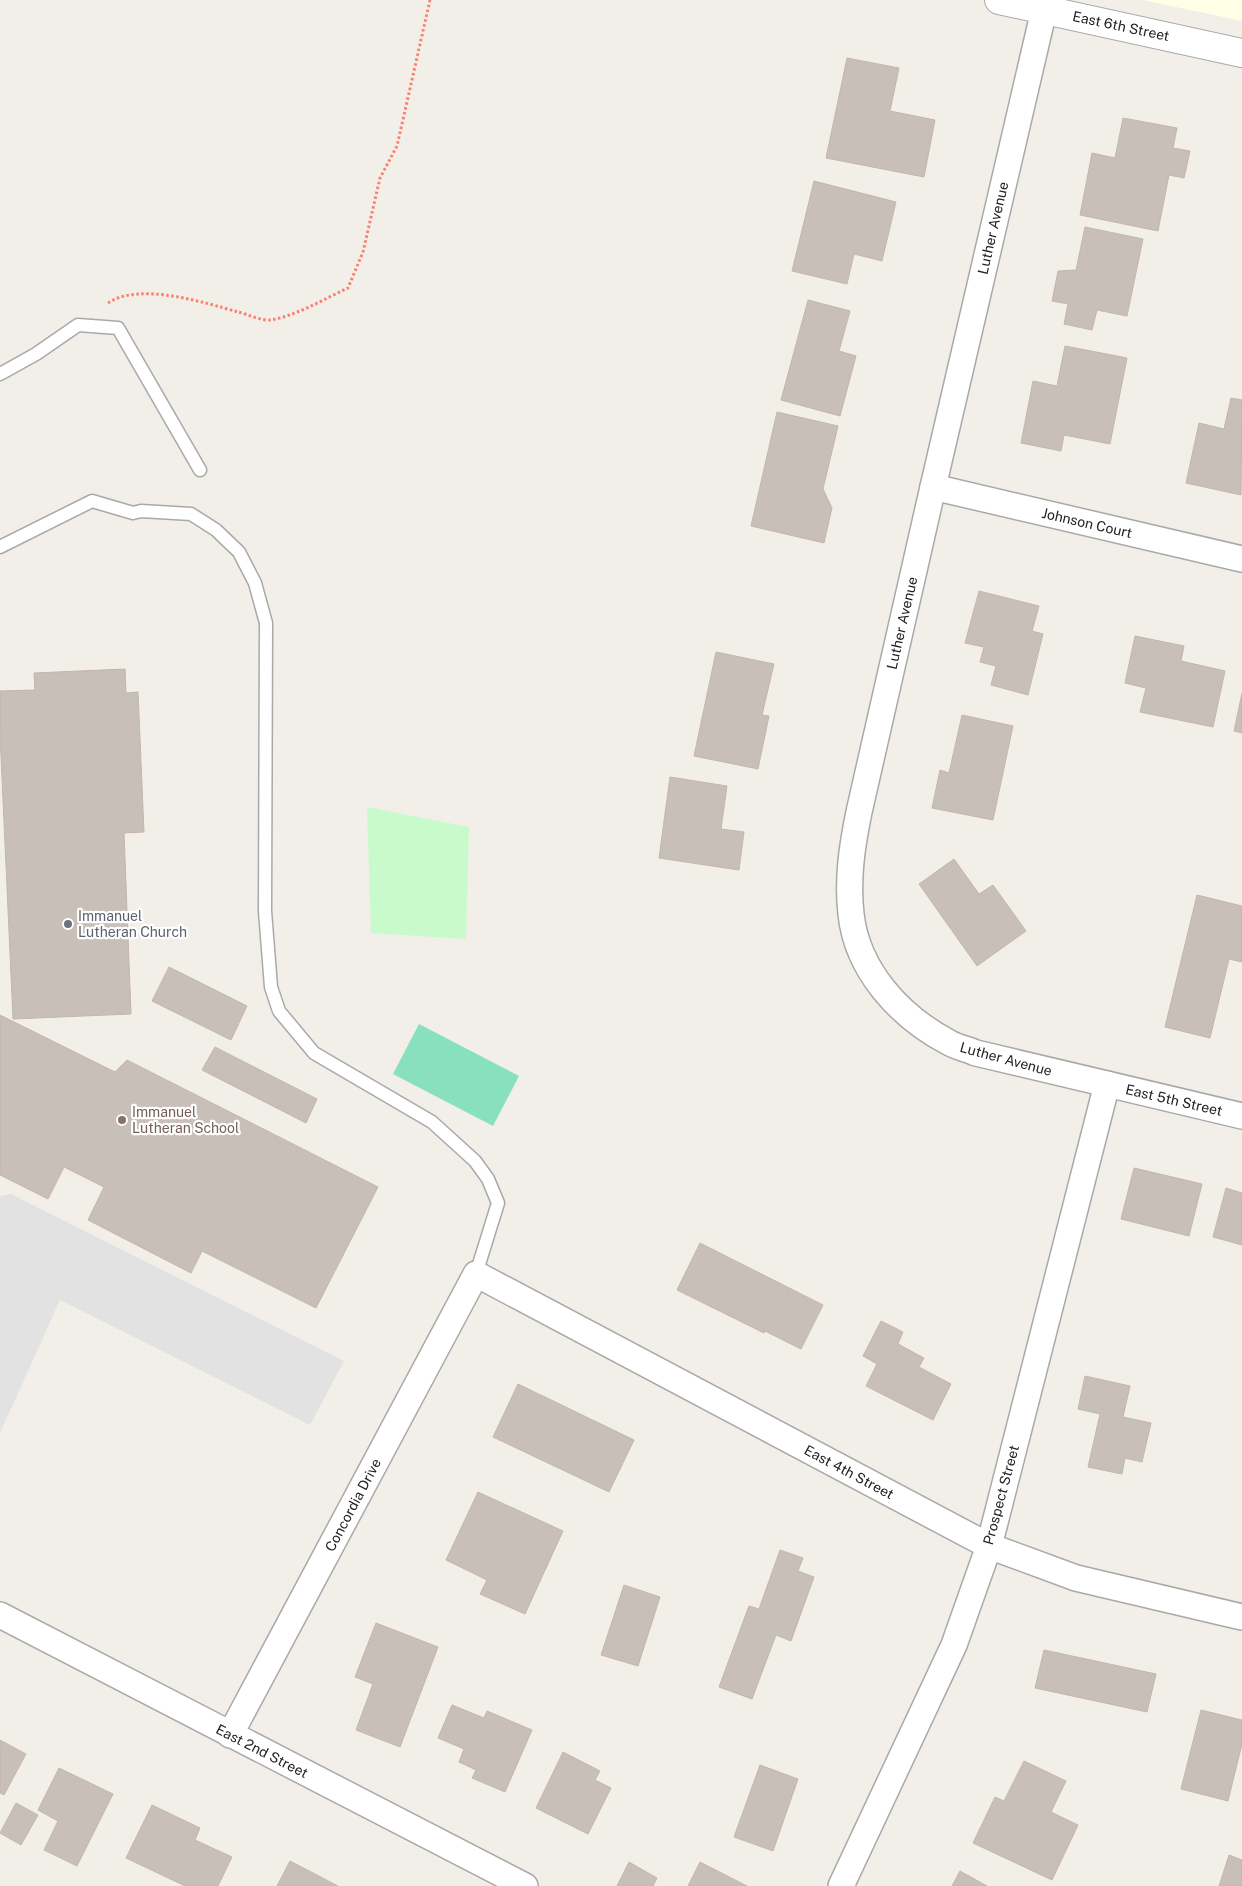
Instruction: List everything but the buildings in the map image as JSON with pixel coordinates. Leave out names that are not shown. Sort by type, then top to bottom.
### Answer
[{"type":"street","name":"East 6th Street","points":[[999,0],[1242,52]]},
{"type":"street","name":"Luther Avenue","points":[[1044,10],[932,487],[852,851],[849,880],[851,914],[856,938],[866,964],[884,991],[904,1012],[949,1043],[976,1053],[1107,1084]]},
{"type":"street","name":"Johnson Court","points":[[932,487],[1242,559]]},
{"type":"street","name":"East 5th Street","points":[[1107,1084],[1242,1116]]},
{"type":"street","name":"Prospect Street","points":[[841,1886],[954,1645],[988,1546],[1107,1084]]},
{"type":"street","name":"East 4th Street","points":[[476,1274],[988,1546],[1076,1578],[1242,1617]]},
{"type":"street","name":"Concordia Drive","points":[[230,1734],[476,1274]]},
{"type":"street","name":"East 2nd Street","points":[[0,1615],[526,1886]]},
{"type":"lane","points":[[0,374],[36,354],[78,325],[118,328],[200,470]]},
{"type":"lane","points":[[0,547],[92,500],[133,513],[141,511],[192,514],[216,530],[239,552],[255,583],[266,623],[265,911],[271,987],[279,1011],[314,1054],[432,1122],[475,1161],[488,1179],[498,1203],[476,1274]]},
{"type":"path","points":[[102,306],[114,299],[131,294],[168,295],[269,320],[299,311],[348,288],[363,252],[380,178],[397,146],[430,0]]},
{"type":"shaded area","points":[[1143,0],[1242,0],[1242,21]]},
{"type":"shaded area","points":[[11,1194],[344,1361],[310,1425],[60,1300],[0,1433],[0,1196]]},
{"type":"green space","points":[[367,807],[469,827],[466,939],[371,933]]},
{"type":"green space","points":[[419,1024],[519,1076],[493,1126],[393,1074]]},
{"type":"place","name":"Immanuel Lutheran Church","points":[[68,924]]},
{"type":"place","name":"Immanuel Lutheran School","points":[[122,1120]]}]
